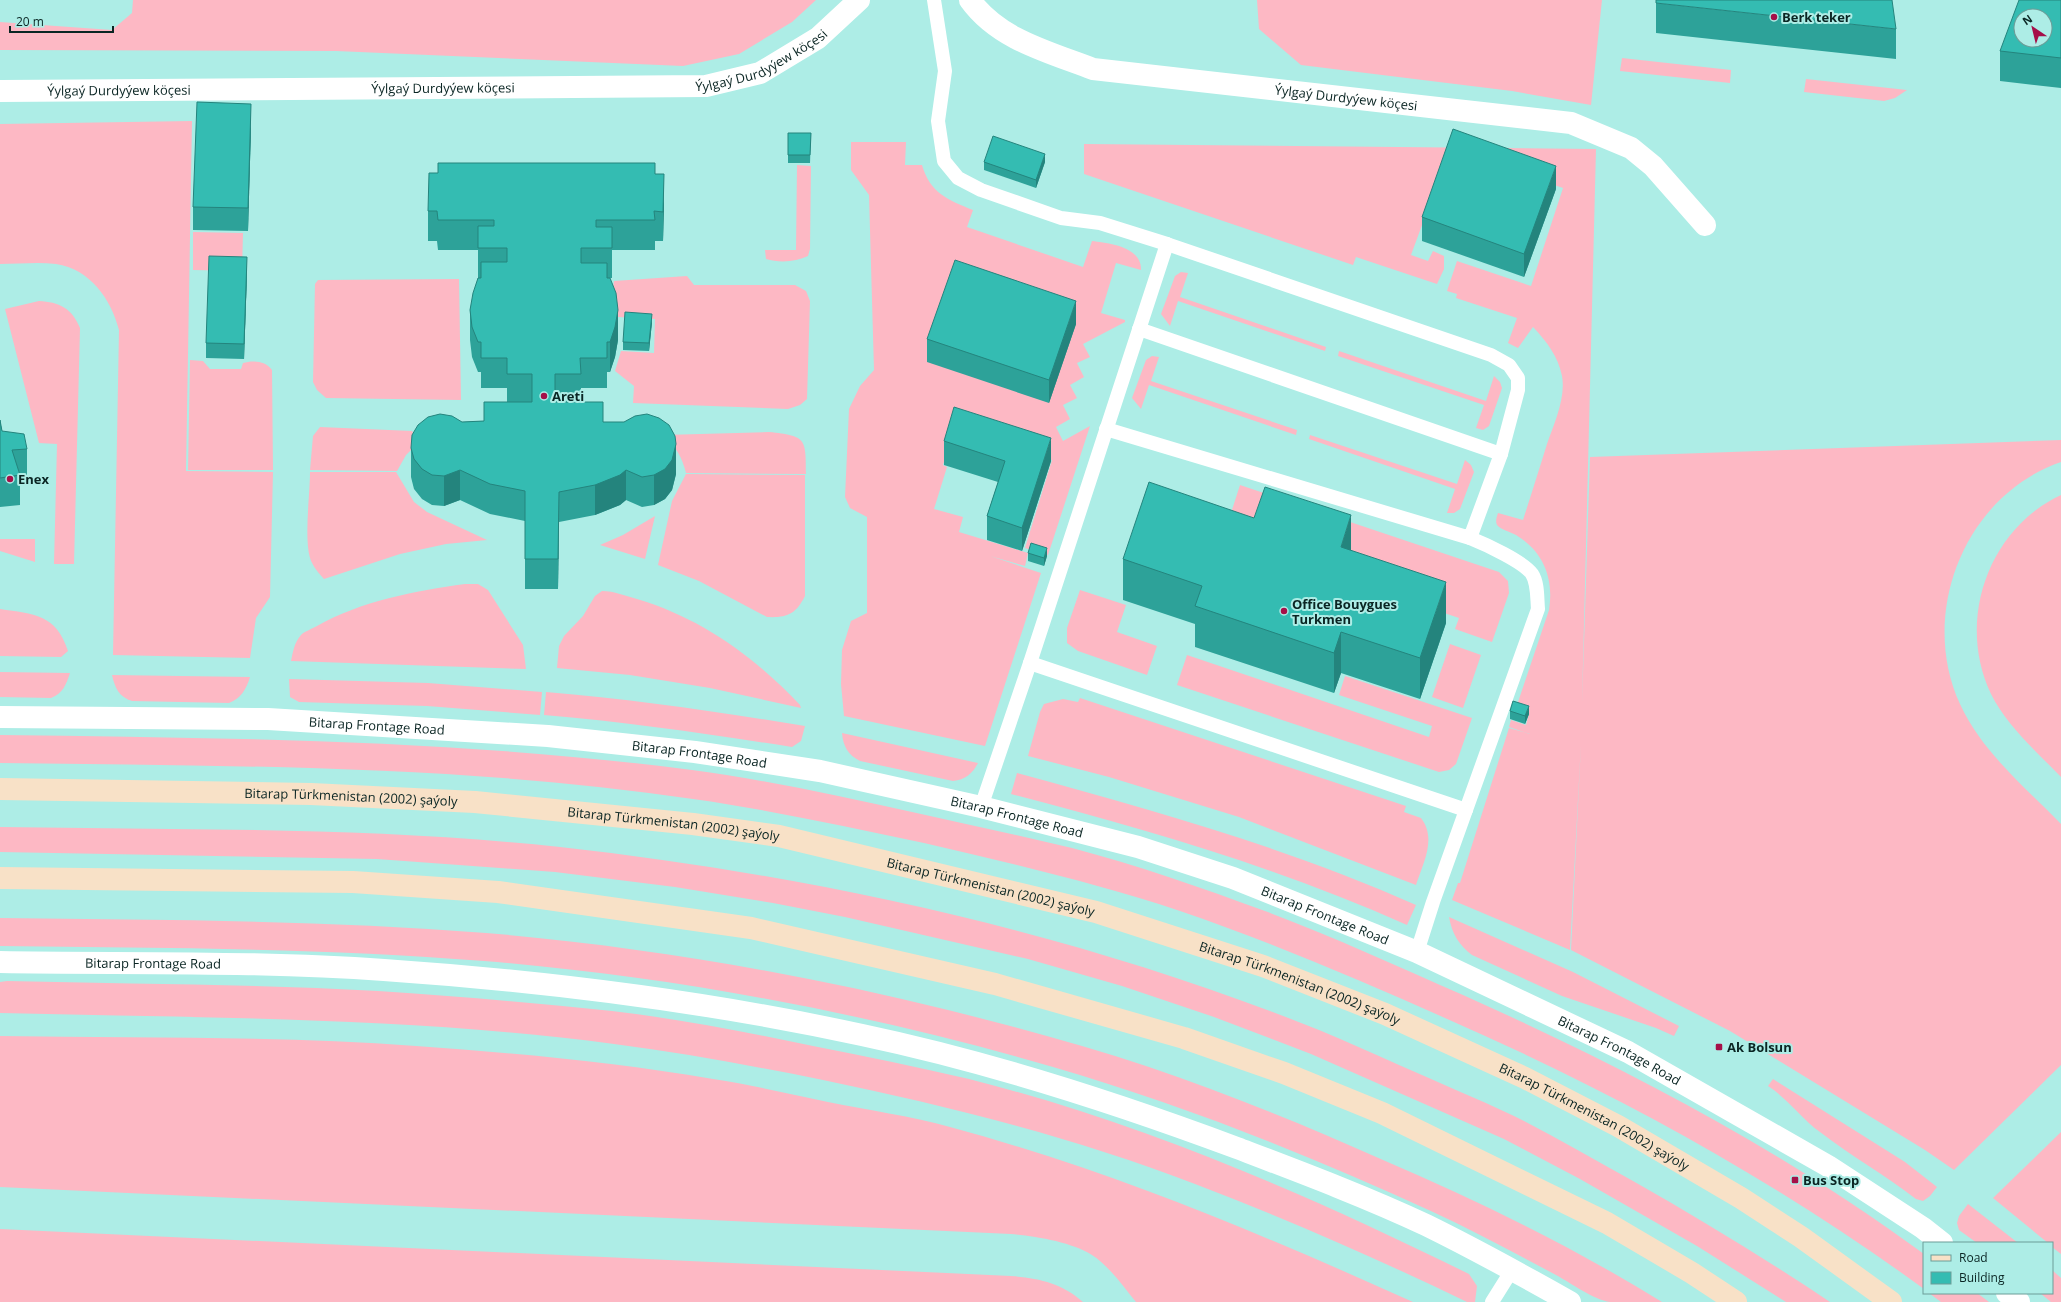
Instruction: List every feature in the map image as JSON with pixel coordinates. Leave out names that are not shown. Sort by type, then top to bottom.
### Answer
[{"type":"main road","name":"Bitarap Türkmenistan (2002) şaýoly","points":[[0,789],[311,794],[475,802],[693,824],[779,836],[1096,912],[1277,972],[1385,1014],[1525,1078],[1618,1126],[1741,1198],[1801,1237],[1891,1302]]},
{"type":"main road","points":[[0,878],[353,882],[498,892],[751,928],[995,984],[1184,1038],[1284,1073],[1382,1113],[1607,1223],[1692,1273],[1736,1302]]},
{"type":"street","name":"Ýylgaý Durdyýew köçesi","points":[[0,91],[706,86],[760,73],[818,38],[859,0]]},
{"type":"street","name":"Ýylgaý Durdyýew köçesi","points":[[970,0],[981,14],[1018,41],[1093,68],[1571,123],[1631,148],[1653,166],[1705,225]]},
{"type":"street","name":"Bitarap Frontage Road","points":[[0,717],[268,719],[548,736],[695,752],[820,771],[981,807],[1138,846],[1226,875],[1417,952],[1628,1052],[1828,1166],[1923,1228],[1941,1242]]},
{"type":"street","name":"Bitarap Frontage Road","points":[[0,962],[232,965],[389,970],[600,992],[737,1011],[863,1035],[1044,1082],[1202,1135],[1330,1183],[1426,1225],[1570,1302]]},
{"type":"street","points":[[2008,1294],[2018,1302]]},
{"type":"lane","points":[[934,0],[945,71],[938,120],[944,161],[958,178],[981,190],[1061,218],[1100,223],[1167,244],[1491,355],[1509,365],[1518,378],[1518,390],[1502,454],[1470,538]]},
{"type":"lane","points":[[981,807],[1030,663],[1167,244]]},
{"type":"lane","points":[[1139,329],[1502,454]]},
{"type":"lane","points":[[1106,429],[1470,538],[1489,545],[1511,558],[1532,574],[1536,588],[1538,609],[1433,902],[1417,952]]},
{"type":"lane","points":[[1030,663],[1466,810]]},
{"type":"lane","points":[[1492,1302],[1512,1270]]},
{"type":"shaded area","points":[[133,0],[816,0],[792,22],[739,54],[683,66],[336,51],[0,50],[0,22],[112,30],[132,13]]},
{"type":"shaded area","points":[[1257,0],[1602,0],[1591,105],[1512,91],[1301,65],[1259,29]]},
{"type":"shaded area","points":[[1622,58],[1731,70],[1730,83],[1620,71]]},
{"type":"shaded area","points":[[1806,79],[1907,90],[1895,98],[1884,101],[1804,92]]},
{"type":"shaded area","points":[[192,121],[186,471],[273,472],[270,597],[256,618],[250,658],[113,655],[119,330],[111,307],[105,297],[89,279],[79,272],[56,264],[0,264],[0,124]]},
{"type":"shaded area","points":[[851,142],[906,142],[905,165],[922,165],[925,175],[935,189],[948,199],[973,210],[967,227],[1083,267],[1092,241],[1115,245],[1130,251],[1140,262],[1141,270],[1116,263],[1101,313],[1125,320],[1125,322],[1083,344],[1090,357],[1077,363],[1084,377],[1070,385],[1077,398],[1063,405],[1070,419],[1056,427],[1063,441],[1090,426],[1048,555],[1025,548],[1052,460],[954,430],[943,465],[947,467],[934,509],[963,517],[959,532],[1028,553],[1025,566],[990,556],[1041,573],[985,746],[844,716],[841,684],[842,650],[851,621],[867,613],[867,517],[850,508],[845,497],[849,409],[860,386],[874,370],[869,195],[851,170]]},
{"type":"shaded area","points":[[1084,144],[1596,149],[1582,704],[1590,457],[2061,440],[2061,462],[2027,478],[1999,501],[1976,529],[1959,561],[1948,596],[1945,632],[1948,669],[1960,704],[1969,721],[1980,738],[2005,768],[2061,824],[2061,1065],[1954,1170],[1925,1150],[1730,1031],[1571,950],[1581,743],[1570,950],[1452,900],[1458,883],[1460,883],[1509,728],[1530,734],[1509,727],[1511,720],[1526,725],[1529,713],[1516,708],[1549,610],[1550,588],[1545,567],[1534,550],[1516,535],[1499,527],[1496,520],[1498,513],[1523,520],[1559,411],[1563,384],[1558,362],[1555,356],[1543,338],[1533,327],[1518,348],[1508,343],[1517,318],[1456,298],[1457,294],[1447,291],[1457,261],[1531,286],[1563,188],[1450,149],[1411,255],[1428,261],[1433,251],[1444,256],[1444,269],[1437,284],[1356,257],[1353,265],[1084,174]]},
{"type":"shaded area","points":[[797,165],[811,166],[810,249],[808,256],[798,260],[787,261],[766,259],[765,250],[796,250]]},
{"type":"shaded area","points":[[193,232],[243,233],[242,271],[193,270]]},
{"type":"shaded area","points":[[1181,272],[1188,273],[1180,297],[1326,347],[1325,351],[1178,301],[1170,326],[1161,314],[1175,276]]},
{"type":"shaded area","points":[[687,276],[694,285],[795,285],[806,291],[810,301],[807,399],[800,405],[788,409],[633,403],[634,386],[615,371],[621,351],[654,353],[655,319],[618,317],[611,303],[614,281]]},
{"type":"shaded area","points":[[459,279],[461,400],[326,398],[317,390],[313,382],[315,284],[318,280]]},
{"type":"shaded area","points":[[39,301],[53,303],[64,307],[73,315],[80,328],[74,564],[54,564],[57,444],[39,443],[5,309]]},
{"type":"shaded area","points":[[1339,351],[1486,401],[1494,376],[1500,382],[1502,388],[1489,426],[1483,430],[1476,428],[1484,405],[1338,356]]},
{"type":"shaded area","points":[[1152,356],[1159,357],[1151,381],[1297,430],[1296,435],[1149,385],[1141,409],[1132,398],[1146,360]]},
{"type":"shaded area","points":[[190,360],[203,361],[210,369],[241,369],[243,363],[255,362],[263,363],[272,370],[273,470],[188,470]]},
{"type":"shaded area","points":[[320,427],[412,431],[418,443],[406,455],[397,471],[310,470],[313,436]]},
{"type":"shaded area","points":[[769,432],[790,435],[801,441],[804,446],[806,474],[686,473],[678,452],[664,435]]},
{"type":"shaded area","points":[[1310,435],[1457,484],[1465,460],[1471,465],[1474,472],[1460,509],[1454,513],[1447,513],[1455,489],[1309,439]]},
{"type":"shaded area","points":[[310,472],[396,472],[414,502],[427,512],[487,540],[446,544],[400,554],[324,579],[313,564],[308,549],[307,527]]},
{"type":"shaded area","points":[[686,474],[805,475],[805,596],[794,611],[785,616],[767,617],[699,581],[658,565],[672,501]]},
{"type":"shaded area","points":[[1240,485],[1499,572],[1508,581],[1509,593],[1492,642],[1455,629],[1459,618],[1397,597],[1231,513]]},
{"type":"shaded area","points":[[2061,495],[2061,777],[2023,738],[2005,717],[1998,706],[1991,694],[1981,666],[1977,637],[1979,608],[1986,580],[1998,554],[2014,530],[2036,510]]},
{"type":"shaded area","points":[[655,516],[645,559],[600,545],[623,535]]},
{"type":"shaded area","points":[[0,539],[35,539],[35,562],[0,551]]},
{"type":"shaded area","points":[[465,584],[478,584],[488,590],[523,645],[526,669],[291,661],[295,644],[301,635],[334,617],[389,598]]},
{"type":"shaded area","points":[[1080,590],[1126,605],[1117,632],[1157,646],[1147,675],[1078,651],[1067,643],[1067,628]]},
{"type":"shaded area","points":[[602,591],[620,594],[661,607],[705,628],[746,655],[783,687],[801,708],[710,688],[630,675],[557,668],[559,646],[564,636],[583,616],[595,596]]},
{"type":"shaded area","points":[[0,609],[23,612],[42,618],[57,630],[68,651],[61,657],[0,656]]},
{"type":"shaded area","points":[[1450,644],[1481,655],[1463,708],[1432,697]]},
{"type":"shaded area","points":[[1187,655],[1429,737],[1432,726],[1339,695],[1345,676],[1472,718],[1456,764],[1449,770],[1439,772],[1177,685]]},
{"type":"shaded area","points":[[0,672],[70,673],[64,688],[51,698],[0,697]]},
{"type":"shaded area","points":[[112,675],[250,677],[247,686],[242,693],[237,699],[229,703],[132,701],[124,697],[118,691]]},
{"type":"shaded area","points":[[289,679],[428,683],[542,692],[540,715],[427,706],[299,702],[290,697]]},
{"type":"shaded area","points":[[546,692],[676,706],[805,726],[801,741],[792,747],[606,721],[544,715]]},
{"type":"shaded area","points":[[1080,698],[1406,806],[1404,812],[1421,818],[1426,826],[1428,834],[1425,860],[1416,885],[1239,817],[1109,777],[1028,756],[1040,712],[1044,704],[1063,699],[1078,702]]},
{"type":"shaded area","points":[[842,733],[978,763],[974,770],[968,775],[953,781],[860,761],[852,756],[847,750]]},
{"type":"shaded area","points":[[0,735],[260,739],[347,742],[520,752],[606,760],[720,774],[885,806],[1072,848],[1145,869],[1193,885],[1315,931],[1389,962],[1523,1022],[1642,1081],[1758,1145],[1814,1179],[1923,1253],[1923,1288],[1868,1249],[1752,1175],[1692,1140],[1570,1076],[1508,1046],[1380,989],[1248,935],[1180,911],[1085,882],[924,843],[838,825],[722,803],[607,788],[521,779],[347,769],[0,763]]},
{"type":"shaded area","points":[[1017,773],[1119,801],[1269,848],[1368,884],[1416,905],[1407,925],[1311,885],[1212,851],[1112,821],[1011,794]]},
{"type":"shaded area","points":[[0,827],[210,829],[351,833],[421,836],[560,847],[657,859],[754,874],[850,892],[946,913],[1041,937],[1228,995],[1329,1034],[1500,1109],[1559,1140],[1683,1210],[1830,1302],[1786,1302],[1697,1246],[1580,1179],[1504,1139],[1311,1054],[1214,1017],[1122,986],[1028,959],[845,917],[773,903],[675,887],[555,872],[377,859],[0,852]]},
{"type":"shaded area","points":[[1449,917],[1573,972],[1679,1026],[1674,1036],[1656,1028],[1562,996],[1472,955],[1457,939],[1452,929]]},
{"type":"shaded area","points":[[0,918],[304,923],[364,925],[486,933],[603,945],[719,962],[834,984],[948,1010],[1099,1051],[1179,1077],[1267,1111],[1354,1147],[1490,1208],[1594,1262],[1662,1302],[1604,1301],[1590,1295],[1494,1242],[1433,1212],[1387,1191],[1246,1132],[1102,1082],[1053,1067],[913,1030],[842,1014],[700,987],[556,968],[484,961],[363,953],[303,951],[0,946]]},
{"type":"shaded area","points":[[0,982],[239,986],[378,991],[554,1005],[637,1014],[688,1022],[910,1066],[969,1079],[1034,1097],[1098,1117],[1224,1163],[1348,1216],[1469,1274],[1477,1286],[1475,1302],[1467,1302],[1400,1270],[1298,1225],[1150,1167],[1011,1124],[870,1090],[771,1070],[614,1044],[461,1028],[307,1020],[0,1013]]},
{"type":"shaded area","points":[[0,1036],[312,1040],[416,1046],[528,1055],[602,1063],[742,1084],[935,1123],[1010,1144],[1069,1163],[1127,1183],[1242,1228],[1413,1302],[1136,1302],[1116,1277],[1104,1265],[1084,1250],[1053,1240],[1011,1234],[0,1187]]},
{"type":"shaded area","points":[[1773,1079],[1905,1162],[1937,1187],[1930,1196],[1923,1201],[1916,1199],[1813,1127],[1782,1097],[1768,1086]]},
{"type":"shaded area","points":[[2061,1132],[2061,1254],[2053,1248],[2053,1242],[2047,1242],[1993,1198]]},
{"type":"shaded area","points":[[1968,1204],[2017,1242],[1976,1242],[1959,1230],[1957,1223],[1959,1216]]},
{"type":"shaded area","points":[[0,1229],[1011,1276],[1031,1278],[1058,1286],[1067,1290],[1083,1302],[0,1302]]},
{"type":"shaded area","points":[[2053,1271],[2061,1278],[2061,1302],[2051,1302],[2041,1294],[2053,1294]]},
{"type":"shaded area","points":[[1930,1294],[1978,1294],[1989,1302],[1941,1302]]},
{"type":"building","points":[[1656,0],[1892,0],[1896,29],[1656,3]]},
{"type":"building","points":[[2019,0],[2061,0],[2061,58],[2000,51],[2013,16],[2013,48],[2053,48],[2053,8],[2016,8]]},
{"type":"building","points":[[197,102],[251,104],[248,208],[193,207]]},
{"type":"building","points":[[1453,129],[1556,166],[1524,254],[1422,217]]},
{"type":"building","points":[[788,133],[811,133],[810,155],[788,155]]},
{"type":"building","points":[[993,136],[1045,154],[1036,180],[984,162]]},
{"type":"building","name":"Areti","points":[[438,163],[655,163],[655,174],[664,174],[663,212],[654,211],[655,220],[596,220],[596,227],[612,227],[612,248],[581,248],[581,263],[607,263],[607,278],[610,278],[616,293],[618,310],[615,327],[610,342],[607,342],[607,358],[580,358],[581,374],[555,374],[555,402],[603,402],[603,422],[624,422],[635,416],[647,414],[659,418],[669,425],[675,436],[676,444],[672,460],[665,469],[654,475],[642,477],[626,470],[620,475],[595,485],[559,492],[558,559],[525,559],[525,491],[490,484],[460,470],[444,476],[432,475],[422,469],[414,459],[411,448],[412,435],[418,425],[428,417],[440,414],[452,416],[462,422],[484,421],[484,402],[532,402],[532,374],[507,374],[507,358],[481,358],[481,342],[478,342],[472,327],[470,310],[473,293],[478,278],[481,278],[481,262],[507,262],[507,248],[478,248],[478,226],[494,226],[494,220],[438,220],[437,211],[428,211],[429,173],[438,173]]},
{"type":"building","points":[[209,256],[247,257],[244,344],[206,343]]},
{"type":"building","points":[[955,260],[1076,301],[1049,380],[927,339]]},
{"type":"building","points":[[625,312],[652,314],[649,343],[623,342]]},
{"type":"building","points":[[954,407],[1051,438],[1022,528],[987,516],[1005,461],[944,441]]},
{"type":"building","points":[[0,420],[2,431],[24,434],[27,449],[12,450],[20,475],[0,478]]},
{"type":"building","points":[[1149,482],[1254,518],[1265,487],[1351,515],[1341,547],[1446,582],[1420,658],[1341,632],[1334,653],[1195,606],[1202,586],[1123,559]]},
{"type":"building","points":[[1031,543],[1047,548],[1044,558],[1028,553]]},
{"type":"building","points":[[1513,701],[1529,706],[1525,716],[1510,711]]},
{"type":"place","name":"Berk teker","points":[[1774,17]]},
{"type":"place","name":"Areti","points":[[544,396]]},
{"type":"place","name":"Enex","points":[[10,479]]},
{"type":"place","name":"Office Bouygues Turkmen","points":[[1284,611]]},
{"type":"place","name":"Ak Bolsun","points":[[1719,1047]]},
{"type":"place","name":"Bus Stop","points":[[1795,1180]]}]
